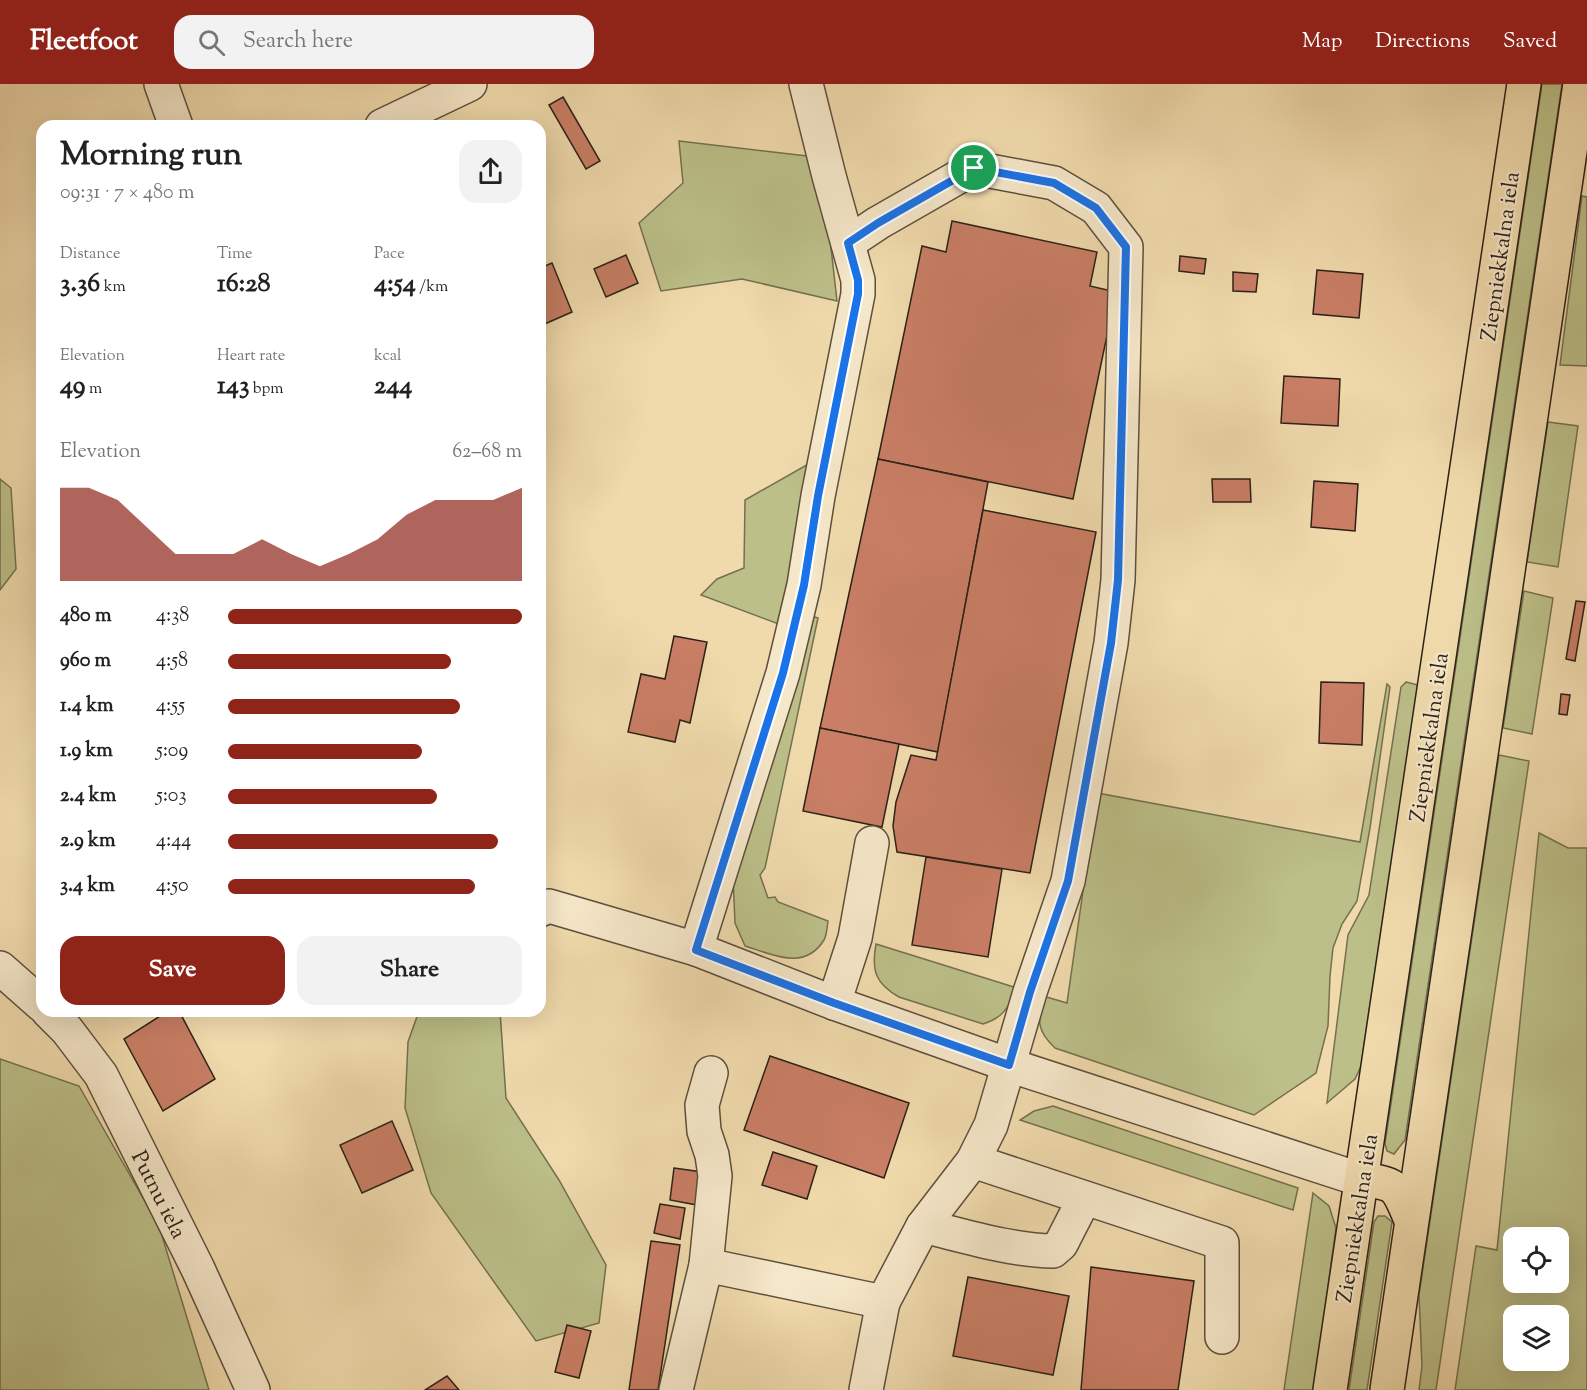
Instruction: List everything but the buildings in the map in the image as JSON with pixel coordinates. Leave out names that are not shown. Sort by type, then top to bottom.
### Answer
[{"type":"highway","name":"Ziepniekkalna iela","points":[[1330,1390],[1524,84]]},
{"type":"highway","points":[[1387,1390],[1580,84]]},
{"type":"highway","points":[[1362,1180],[1386,1182],[1398,1190],[1412,1220]]},
{"type":"street","points":[[161,84],[174,120]]},
{"type":"street","points":[[395,120],[470,84]]},
{"type":"street","points":[[696,950],[783,673],[804,585],[818,496],[858,294],[858,280],[806,84]]},
{"type":"street","points":[[848,243],[878,223],[974,168],[1054,183],[1096,208],[1126,247],[1118,580],[1111,643],[1068,881],[1030,992],[991,1125],[973,1161],[923,1226],[883,1302],[866,1390]]},
{"type":"street","points":[[834,1003],[855,938],[872,843]]},
{"type":"street","points":[[546,907],[549,906],[696,950],[834,1003],[1009,1065],[1362,1180]]},
{"type":"street","name":"Putnu iela","points":[[0,968],[36,996]]},
{"type":"street","name":"Putnu iela","points":[[56,1017],[101,1075],[198,1269],[253,1390]]},
{"type":"street","points":[[676,1390],[706,1264],[716,1176],[704,1131],[702,1104],[711,1073]]},
{"type":"street","points":[[973,1161],[1222,1243],[1222,1337]]},
{"type":"street","points":[[923,1226],[1037,1251],[1053,1251],[1061,1244],[1084,1199]]},
{"type":"street","points":[[706,1264],[883,1302]]},
{"type":"green space","points":[[1542,84],[1562,84],[1405,1140],[1394,1154],[1387,1151],[1385,1144]]},
{"type":"green space","points":[[679,141],[807,156],[830,239],[837,301],[742,279],[661,291],[639,223],[683,183]]},
{"type":"green space","points":[[1582,196],[1587,197],[1587,366],[1560,365]]},
{"type":"green space","points":[[1548,422],[1578,426],[1558,567],[1527,562]]},
{"type":"green space","points":[[812,462],[784,626],[701,595],[717,579],[744,568],[745,500]]},
{"type":"green space","points":[[0,479],[11,488],[16,569],[0,590]]},
{"type":"green space","points":[[1524,591],[1553,598],[1532,734],[1503,728]]},
{"type":"green space","points":[[809,615],[818,618],[765,868],[760,875],[768,898],[775,897],[778,902],[828,921],[825,938],[816,950],[807,956],[787,958],[745,946],[735,923],[733,877]]},
{"type":"green space","points":[[1406,682],[1418,685],[1361,1066],[1355,1079],[1327,1103],[1348,935],[1369,895],[1401,687]]},
{"type":"green space","points":[[1387,684],[1390,687],[1357,901],[1342,924],[1333,948],[1328,1026],[1316,1073],[1254,1115],[1055,1048],[1044,1036],[1040,1025],[1041,1005],[1043,996],[1067,1003],[1097,793],[1360,842]]},
{"type":"green space","points":[[1499,755],[1529,761],[1436,1390],[1419,1390],[1422,1366],[1419,1295]]},
{"type":"green space","points":[[1539,833],[1568,848],[1587,848],[1587,1390],[1455,1390],[1476,1246],[1497,1250]]},
{"type":"green space","points":[[876,944],[1017,988],[1004,1011],[996,1019],[983,1024],[899,997],[891,992],[877,976],[874,962]]},
{"type":"green space","points":[[417,1017],[500,1017],[506,1098],[559,1180],[606,1265],[599,1323],[536,1341],[431,1193],[405,1108],[408,1042]]},
{"type":"green space","points":[[0,1059],[79,1086],[159,1226],[209,1390],[0,1390]]},
{"type":"green space","points":[[1053,1106],[1298,1188],[1293,1210],[1020,1120],[1034,1111]]},
{"type":"green space","points":[[1313,1193],[1329,1206],[1336,1228],[1314,1390],[1284,1390]]},
{"type":"green space","points":[[1378,1216],[1385,1216],[1392,1222],[1367,1390],[1349,1390],[1374,1222]]},
{"type":"route","points":[[974,168],[1054,183],[1096,208],[1126,247],[1118,580],[1111,643],[1068,881],[1030,992],[1009,1065],[834,1003],[696,950],[783,673],[804,585],[818,496],[858,294],[858,280],[848,243],[878,223],[974,168]]}]
